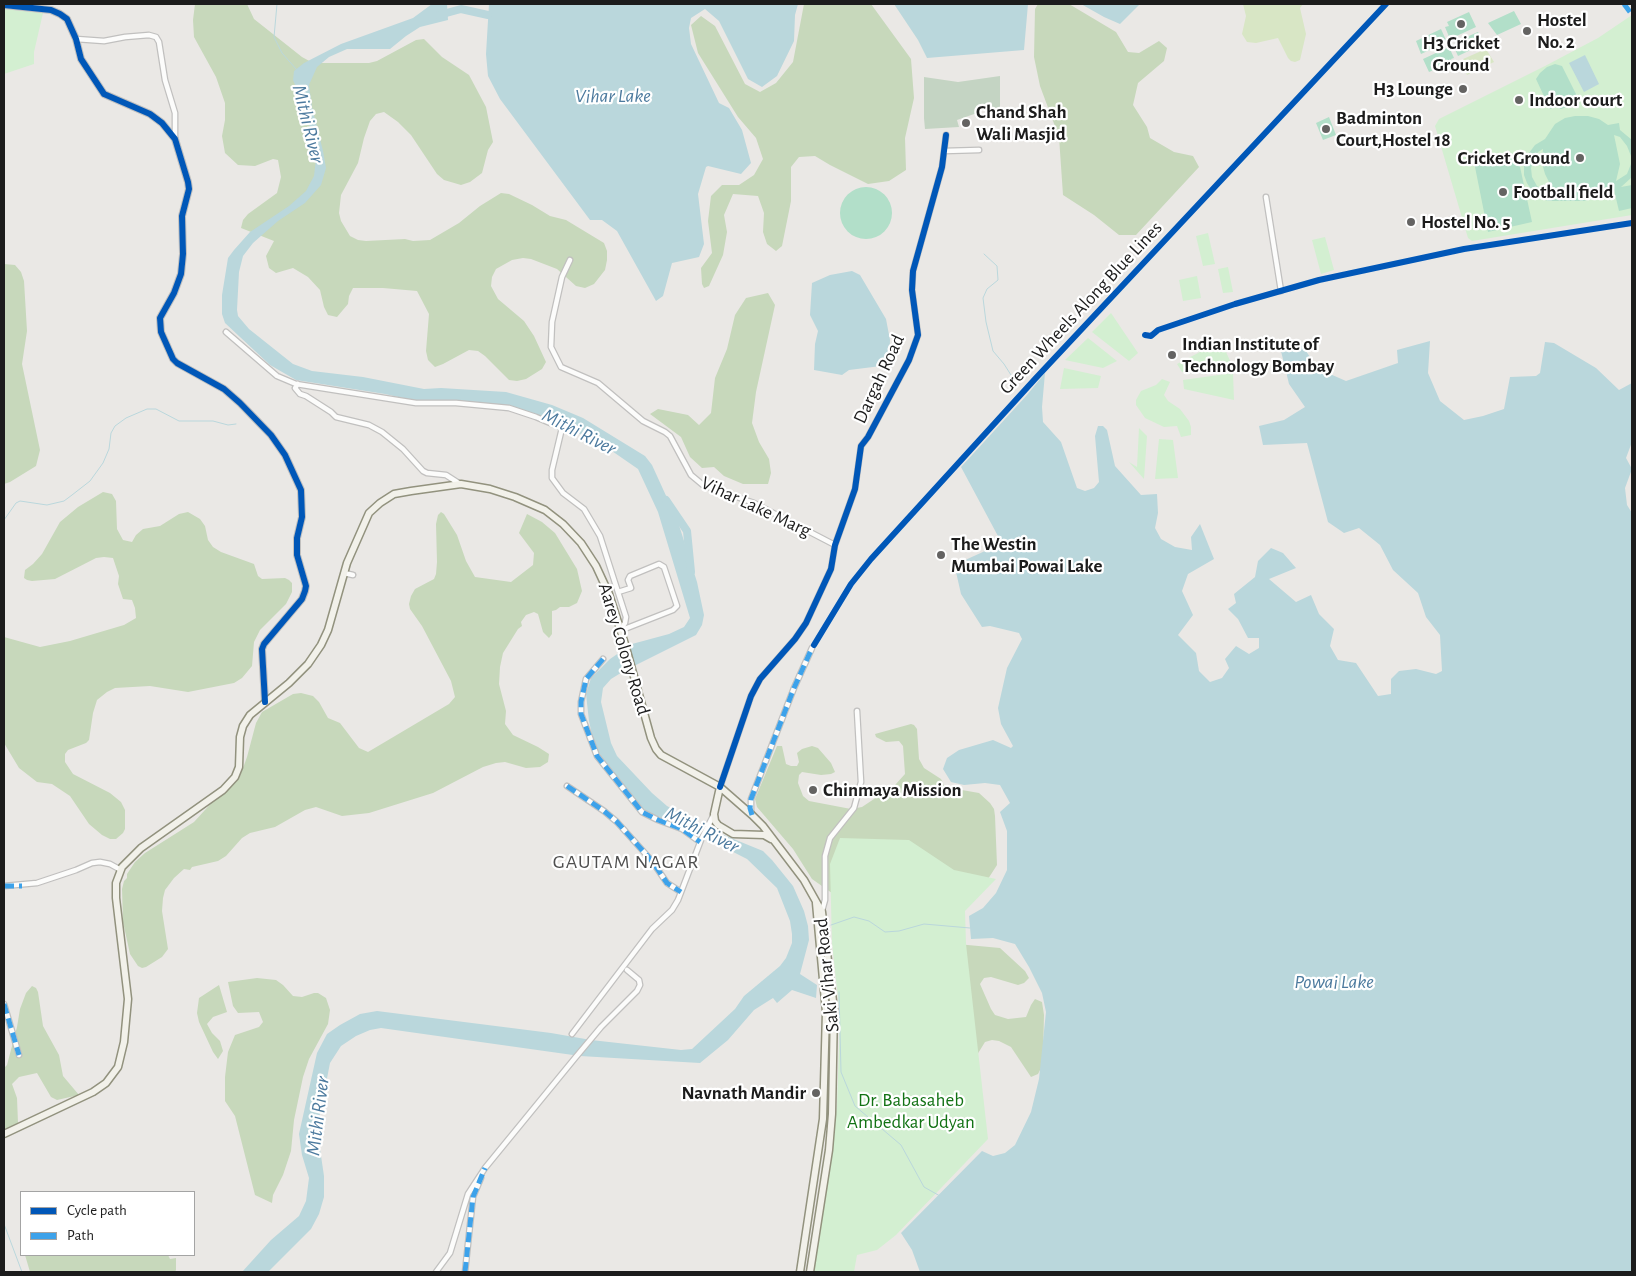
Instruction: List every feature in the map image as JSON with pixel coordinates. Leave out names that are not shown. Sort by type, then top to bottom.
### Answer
[{"type":"main road","name":"Aarey Colony Road","points":[[4,1134],[94,1092],[106,1083],[118,1067],[124,1042],[128,999],[116,898],[116,883],[122,867],[141,848],[223,790],[235,777],[239,768],[240,737],[243,726],[250,715],[289,683],[308,664],[321,645],[328,630],[344,573],[370,514],[380,503],[394,494],[461,484],[490,489],[545,510],[562,524],[581,543],[596,566],[609,594],[651,738],[660,755],[720,787],[752,815],[809,888],[816,901]]},
{"type":"main road","points":[[720,787],[714,814],[718,825],[733,834],[764,835],[774,841]]},
{"type":"main road","name":"Saki Vihar Road","points":[[810,1272],[832,1114],[834,1026],[831,990],[816,901]]},
{"type":"main road","name":"Saki Vihar Road","points":[[800,1272],[824,1119],[826,1025],[819,913]]},
{"type":"main road","points":[[824,990],[831,990]]},
{"type":"main road","points":[[826,1025],[834,1026]]},
{"type":"street","points":[[4,5],[51,10],[67,19],[76,39],[81,59],[104,94],[150,114],[162,123],[175,139]]},
{"type":"street","points":[[76,39],[104,41],[149,35],[156,37],[159,42],[165,80],[175,113],[175,139],[188,182],[182,216],[184,254],[181,274],[160,318],[161,332],[173,359],[177,363],[224,389],[275,440],[285,455],[301,490],[302,517],[297,538],[297,555],[306,586],[302,600],[264,644],[262,649],[265,702]]},
{"type":"street","name":"Dargah Road","points":[[835,545],[855,489],[861,446],[868,438],[909,360],[918,334],[912,290],[913,271],[942,167],[946,135]]},
{"type":"street","points":[[944,150],[979,150]]},
{"type":"street","points":[[1266,197],[1281,291]]},
{"type":"street","name":"Vihar Lake Marg","points":[[570,260],[562,277],[552,322],[551,346],[561,367],[598,383],[643,422],[670,436],[691,475],[703,485],[754,503],[835,545]]},
{"type":"street","points":[[226,332],[277,376],[298,384],[416,403],[456,403],[509,408],[562,428],[551,474],[552,478],[563,493],[584,509],[600,536],[626,617],[625,623],[620,630]]},
{"type":"street","points":[[298,384],[295,388],[300,394],[331,412],[336,418],[368,426],[382,432],[403,449],[423,471],[446,475],[461,484]]},
{"type":"street","points":[[720,787],[751,696],[760,679],[795,639],[806,623],[831,569],[835,545]]},
{"type":"street","points":[[618,592],[631,588],[628,580],[630,576],[659,564],[664,567],[677,606],[674,610],[620,630]]},
{"type":"street","points":[[344,573],[353,575]]},
{"type":"street","points":[[752,815],[751,799],[794,688],[812,648]]},
{"type":"street","points":[[603,659],[586,679],[581,702],[581,714],[597,756],[642,812],[682,829],[701,841]]},
{"type":"street","points":[[819,913],[825,900],[824,856],[830,838],[854,808],[861,782],[858,710]]},
{"type":"street","points":[[567,786],[598,806],[617,822],[652,861],[667,883],[681,892]]},
{"type":"street","points":[[572,1034],[652,929],[672,910],[714,814]]},
{"type":"street","points":[[4,886],[38,883],[92,863],[110,864],[121,870]]},
{"type":"street","points":[[436,1272],[450,1253],[468,1194],[485,1168],[601,1027],[637,991],[640,985],[639,980],[626,970]]},
{"type":"street","points":[[4,1004],[6,1023],[19,1055]]},
{"type":"street","points":[[465,1272],[474,1197],[485,1168]]},
{"type":"green space","points":[[195,4],[247,4],[254,19],[302,57],[313,63],[369,63],[377,61],[416,40],[424,39],[442,57],[469,75],[486,107],[493,142],[488,150],[482,173],[470,182],[461,185],[444,180],[437,174],[411,135],[398,122],[384,112],[376,114],[370,121],[358,163],[341,195],[339,213],[341,221],[350,236],[358,240],[430,240],[459,223],[480,206],[501,193],[509,194],[550,216],[566,220],[604,243],[607,251],[605,270],[594,284],[585,288],[576,286],[557,269],[531,259],[523,258],[512,260],[496,269],[492,277],[491,286],[498,299],[524,321],[534,336],[546,362],[542,369],[526,379],[509,380],[485,356],[478,351],[469,350],[435,367],[428,360],[426,351],[429,314],[417,291],[353,288],[348,304],[337,317],[328,315],[320,290],[308,277],[293,268],[276,273],[269,268],[266,256],[274,241],[241,228],[243,220],[248,214],[277,193],[281,177],[278,160],[273,159],[255,166],[238,165],[225,153],[222,136],[225,120],[225,103],[216,77],[194,37],[193,20]]},
{"type":"green space","points":[[804,4],[871,4],[911,59],[914,98],[905,138],[906,170],[889,181],[868,184],[815,156],[799,157],[791,167],[791,201],[782,246],[776,251],[767,244],[763,232],[764,213],[758,196],[733,194],[724,215],[727,232],[723,255],[709,286],[704,288],[701,268],[712,253],[708,221],[711,196],[722,185],[739,185],[754,175],[763,159],[756,138],[738,117],[698,53],[691,25],[701,16],[715,26],[745,84],[760,92],[776,83],[793,62]]},
{"type":"green space","points":[[1038,4],[1069,4],[1116,32],[1128,52],[1139,53],[1159,41],[1167,48],[1164,61],[1138,83],[1133,105],[1147,127],[1150,138],[1174,152],[1193,156],[1199,167],[1136,235],[1119,235],[1094,215],[1063,195],[1059,137],[1040,86],[1034,57],[1035,9]]},
{"type":"green space","points":[[1243,4],[1303,4],[1300,8],[1306,34],[1300,60],[1295,62],[1288,58],[1278,38],[1256,43],[1247,42],[1242,34],[1246,16]]},
{"type":"green space","points":[[4,9],[43,13],[34,52],[34,64],[4,74]]},
{"type":"green space","points":[[1514,11],[1521,24],[1497,35],[1488,23]]},
{"type":"green space","name":"H3 Cricket Ground","points":[[1469,12],[1476,27],[1450,39],[1445,27],[1449,26],[1447,22]]},
{"type":"green space","points":[[1632,15],[1632,215],[1472,241],[1468,238],[1435,126],[1439,119],[1598,38]]},
{"type":"green space","points":[[1441,29],[1446,40],[1444,41],[1445,43],[1421,54],[1416,41]]},
{"type":"green space","points":[[1478,32],[1483,44],[1458,56],[1453,45],[1456,44],[1455,42]]},
{"type":"green space","points":[[1449,47],[1454,58],[1451,59],[1452,62],[1429,72],[1423,59]]},
{"type":"green space","points":[[1486,49],[1494,62],[1467,75],[1461,63],[1464,62],[1463,59]]},
{"type":"green space","points":[[1555,64],[1562,66],[1577,96],[1567,107],[1561,109],[1555,107],[1550,109],[1536,79],[1547,67]]},
{"type":"green space","points":[[1000,76],[1000,108],[976,110],[977,113],[957,120],[959,127],[925,129],[924,77],[958,82]]},
{"type":"green space","name":"Cricket Ground","points":[[1588,116],[1599,119],[1608,125],[1619,123],[1620,130],[1632,140],[1632,177],[1621,187],[1632,185],[1632,208],[1619,211],[1614,190],[1605,195],[1584,201],[1548,201],[1540,198],[1532,191],[1524,175],[1524,164],[1535,145],[1545,139],[1555,124],[1565,118]],"holes":[[[1614,135],[1620,137],[1627,146],[1631,156],[1631,164],[1627,174],[1616,181],[1620,164]],[[1543,149],[1542,163],[1555,194],[1537,186],[1532,177],[1531,168],[1534,158]]]},
{"type":"green space","name":"Badminton Court,Hostel 18","points":[[1329,117],[1336,135],[1323,140],[1316,123]]},
{"type":"green space","name":"Football field","points":[[1517,153],[1532,222],[1488,232],[1474,162]]},
{"type":"green space","points":[[861,187],[871,187],[885,194],[892,208],[892,218],[885,232],[871,239],[861,239],[851,235],[844,228],[840,218],[840,208],[844,198],[851,191]]},
{"type":"green space","points":[[1208,233],[1215,264],[1203,266],[1196,236]]},
{"type":"green space","points":[[1325,237],[1334,270],[1321,274],[1312,240]]},
{"type":"green space","points":[[4,264],[15,265],[21,272],[24,281],[27,331],[22,364],[40,450],[36,466],[4,484]]},
{"type":"green space","points":[[1228,267],[1233,292],[1223,293],[1218,269]]},
{"type":"green space","points":[[1197,276],[1201,298],[1183,301],[1179,280]]},
{"type":"green space","points":[[768,293],[775,305],[756,392],[752,423],[759,442],[769,459],[771,473],[768,484],[743,484],[724,476],[714,467],[702,468],[690,457],[681,437],[650,414],[658,409],[688,415],[699,425],[711,413],[715,378],[727,349],[735,315],[746,298]]},
{"type":"green space","points":[[1111,313],[1138,353],[1129,361],[1092,332]]},
{"type":"green space","points":[[1088,338],[1117,361],[1103,368],[1065,360]]},
{"type":"green space","points":[[1221,341],[1232,365],[1182,372],[1177,364]]},
{"type":"green space","points":[[1064,368],[1101,376],[1098,388],[1060,389]]},
{"type":"green space","points":[[1233,373],[1234,400],[1184,389],[1183,380]]},
{"type":"green space","points":[[1162,379],[1170,382],[1164,395],[1168,401],[1180,409],[1189,421],[1191,435],[1181,437],[1177,426],[1164,427],[1145,418],[1136,405],[1136,400],[1141,391],[1156,385]]},
{"type":"green space","points":[[1139,428],[1147,436],[1144,479],[1129,462],[1137,467]]},
{"type":"green space","points":[[1159,439],[1173,440],[1178,478],[1155,479]]},
{"type":"green space","points":[[103,492],[112,494],[116,501],[117,529],[123,540],[132,542],[143,529],[160,526],[179,514],[188,512],[200,519],[205,526],[208,540],[213,547],[221,552],[254,564],[258,576],[262,579],[285,578],[292,583],[292,592],[286,604],[260,630],[254,642],[252,666],[242,678],[234,683],[188,692],[150,686],[115,688],[97,700],[89,740],[68,750],[65,754],[65,762],[73,774],[110,793],[121,802],[125,810],[125,829],[116,839],[110,839],[102,835],[89,824],[70,796],[52,784],[37,782],[19,768],[4,743],[4,637],[40,647],[70,641],[124,625],[136,618],[132,600],[123,599],[118,584],[119,576],[113,558],[96,558],[55,579],[32,581],[24,578],[25,570],[42,554],[60,522],[78,507]]},
{"type":"green space","points":[[441,512],[457,535],[466,561],[475,577],[511,582],[533,565],[534,553],[519,533],[527,514],[542,522],[555,533],[577,569],[582,591],[577,603],[552,611],[552,634],[549,638],[543,632],[538,614],[534,612],[526,615],[521,622],[522,626],[518,629],[503,653],[500,667],[499,684],[506,711],[505,724],[513,735],[549,754],[548,762],[540,767],[526,768],[505,762],[496,763],[483,767],[433,793],[369,813],[342,816],[316,807],[305,810],[275,827],[250,833],[242,838],[226,856],[218,861],[192,867],[190,870],[184,869],[174,878],[165,890],[163,898],[162,911],[168,949],[162,957],[146,967],[138,966],[130,954],[123,922],[122,889],[127,874],[135,862],[145,853],[194,822],[215,799],[239,779],[256,723],[262,712],[293,694],[301,693],[313,696],[319,702],[328,718],[340,723],[359,748],[368,752],[449,704],[455,697],[451,681],[422,626],[410,609],[409,604],[415,589],[434,579],[436,574],[436,524],[438,515]]},
{"type":"green space","points":[[911,724],[917,729],[919,759],[924,768],[941,779],[945,787],[979,793],[994,809],[997,865],[979,893],[839,898],[812,879],[793,849],[757,807],[755,799],[777,746],[782,746],[786,764],[797,766],[799,762],[797,753],[802,749],[812,746],[818,748],[831,763],[835,772],[821,775],[802,772],[799,775],[798,783],[803,796],[809,801],[851,809],[862,807],[895,785],[905,774],[903,746],[899,741],[886,742],[876,737],[875,734]]},
{"type":"green space","name":"Dr. Babasaheb Ambedkar Udyan","points":[[840,838],[909,840],[954,870],[996,879],[965,911],[966,944],[988,1139],[896,1235],[877,1250],[857,1255],[854,1272],[808,1272],[830,1162],[837,1105],[840,1016],[832,943],[830,864]]},
{"type":"green space","points":[[957,944],[1000,948],[1025,971],[1029,978],[1024,983],[1018,985],[991,977],[984,978],[980,984],[995,1015],[1008,1019],[1026,1017],[1035,999],[1042,1002],[1044,1015],[1043,1055],[1038,1074],[1031,1077],[1011,1047],[999,1041],[985,1042],[977,1055]]},
{"type":"green space","points":[[257,978],[276,980],[293,996],[302,997],[318,993],[326,998],[330,1010],[328,1024],[309,1059],[303,1077],[294,1120],[291,1151],[283,1175],[273,1195],[272,1203],[255,1195],[235,1116],[225,1101],[228,1052],[235,1035],[259,1027],[263,1022],[259,1012],[238,1013],[233,1006],[228,982]]},
{"type":"green space","points":[[219,985],[227,1012],[213,1017],[207,1024],[220,1041],[223,1051],[218,1059],[199,1022],[197,1013],[199,998]]},
{"type":"green space","points":[[32,986],[38,992],[43,1026],[59,1055],[63,1076],[79,1095],[57,1100],[51,1097],[37,1073],[19,1077],[12,1084],[17,1098],[18,1123],[4,1130],[4,1068],[7,1065],[20,1009],[26,993]]},
{"type":"green space","points":[[25,1256],[168,1256],[170,1259],[176,1258],[175,1272],[30,1272]]},
{"type":"water","points":[[432,4],[447,4],[448,20],[420,27],[390,49],[347,49],[329,57],[317,67],[309,85],[326,168],[321,185],[305,203],[278,221],[253,243],[243,256],[239,272],[238,316],[249,329],[293,364],[312,371],[363,377],[424,389],[441,388],[506,392],[552,405],[583,418],[645,456],[652,465],[678,522],[697,582],[704,615],[702,625],[696,635],[624,671],[611,679],[603,688],[601,702],[611,743],[617,756],[667,806],[709,829],[763,851],[793,886],[804,911],[808,926],[809,940],[800,974],[817,985],[816,998],[792,990],[777,1003],[773,998],[754,1010],[728,1040],[700,1063],[580,1056],[381,1028],[356,1036],[341,1046],[330,1063],[317,1129],[324,1176],[324,1197],[319,1214],[311,1229],[268,1272],[242,1272],[271,1240],[299,1216],[306,1201],[309,1178],[302,1155],[299,1134],[317,1053],[327,1034],[340,1025],[360,1014],[377,1011],[551,1033],[591,1040],[681,1050],[692,1049],[735,1009],[744,996],[780,966],[786,958],[792,943],[790,921],[777,888],[747,859],[642,808],[604,761],[594,744],[586,694],[591,678],[610,659],[632,644],[669,634],[684,627],[690,618],[658,512],[638,469],[609,449],[578,433],[508,406],[416,401],[385,394],[296,380],[270,365],[225,323],[222,314],[222,295],[228,258],[250,232],[289,206],[306,191],[314,176],[316,159],[311,131],[303,103],[293,80],[294,71],[304,63],[341,44],[413,18]]},
{"type":"water","name":"Vihar Lake","points":[[489,4],[798,4],[795,15],[794,41],[777,76],[762,87],[748,79],[719,21],[705,9],[691,18],[689,28],[691,44],[719,103],[729,108],[742,130],[751,163],[741,174],[706,167],[698,194],[704,244],[699,257],[672,263],[663,296],[656,301],[617,231],[602,220],[590,220],[500,99],[488,76],[486,54]]},
{"type":"water","points":[[894,4],[1028,4],[1024,50],[927,58],[918,40]]},
{"type":"water","points":[[1081,4],[1140,4],[1120,24]]},
{"type":"water","points":[[1585,55],[1599,84],[1584,92],[1569,63]]},
{"type":"water","points":[[852,271],[860,275],[886,319],[890,340],[889,365],[849,370],[842,375],[814,370],[815,344],[818,331],[810,315],[812,283],[830,275]]},
{"type":"water","name":"Powai Lake","points":[[1298,339],[1312,360],[1330,374],[1346,381],[1398,363],[1397,350],[1430,341],[1428,373],[1440,401],[1464,420],[1504,409],[1510,377],[1536,376],[1540,373],[1545,342],[1554,343],[1596,368],[1619,390],[1632,383],[1632,442],[1626,458],[1632,469],[1625,488],[1627,505],[1632,513],[1632,1272],[920,1272],[912,1250],[901,1233],[982,1151],[993,1156],[1005,1153],[1015,1145],[1031,1112],[1039,1079],[1046,1012],[1042,993],[1015,944],[993,938],[971,939],[969,916],[983,908],[996,893],[1007,870],[1007,831],[1000,812],[1010,803],[1000,785],[985,783],[964,785],[951,782],[943,769],[947,758],[959,750],[993,740],[1011,748],[1013,746],[1001,724],[998,708],[1007,668],[1022,639],[1019,633],[990,626],[982,627],[961,594],[956,572],[963,561],[996,546],[999,538],[961,467],[1045,373],[1042,407],[1043,422],[1061,442],[1077,488],[1085,491],[1094,488],[1099,482],[1095,436],[1098,426],[1103,426],[1107,430],[1115,466],[1141,495],[1157,494],[1158,513],[1155,528],[1161,539],[1175,547],[1192,550],[1191,537],[1200,524],[1214,559],[1188,574],[1182,591],[1193,615],[1178,635],[1196,653],[1199,671],[1210,682],[1222,678],[1229,668],[1225,659],[1236,646],[1249,654],[1259,648],[1259,638],[1248,638],[1238,619],[1228,609],[1236,603],[1234,594],[1255,577],[1258,561],[1271,548],[1283,553],[1296,568],[1269,579],[1296,602],[1311,595],[1319,614],[1334,629],[1330,646],[1338,660],[1356,663],[1378,696],[1391,694],[1391,679],[1399,671],[1416,669],[1436,674],[1442,671],[1440,635],[1426,617],[1418,593],[1393,570],[1380,545],[1359,528],[1344,533],[1328,522],[1307,443],[1263,445],[1259,426],[1284,420],[1305,407],[1289,384],[1280,347]]},
{"type":"waterway","points":[[277,4],[274,37],[282,53],[297,70]]},
{"type":"waterway","name":"Mithi River","points":[[439,15],[461,9],[488,15]]},
{"type":"waterway","points":[[984,254],[997,266],[998,280],[987,289],[983,298],[986,322],[993,351],[1011,375]]},
{"type":"waterway","points":[[4,520],[16,503],[20,501],[47,505],[64,501],[72,495],[90,481],[103,463],[109,449],[111,433],[115,426],[126,418],[147,409],[156,409],[179,421],[213,421],[228,425],[236,424]]},
{"type":"waterway","name":"Mithi River","points":[[666,500],[687,531],[691,572]]},
{"type":"waterway","points":[[831,925],[854,917],[869,921],[885,932],[899,931],[924,924],[970,928]]},
{"type":"waterway","points":[[839,992],[841,1072],[855,1106],[901,1145],[924,1187],[940,1196]]},
{"type":"waterway","points":[[4,1224],[22,1272]]},
{"type":"marked path","points":[[1624,4],[1630,12]]},
{"type":"marked path","points":[[752,815],[750,808],[751,799],[794,688],[812,648]]},
{"type":"marked path","points":[[603,659],[586,679],[581,702],[581,714],[597,756],[642,812],[682,829],[700,842]]},
{"type":"marked path","points":[[567,786],[617,822],[652,861],[667,883],[681,892]]},
{"type":"marked path","points":[[4,886],[22,886]]},
{"type":"marked path","points":[[4,1004],[19,1055]]},
{"type":"marked path","points":[[465,1272],[473,1197],[485,1168]]},
{"type":"cycle path","name":"Green Wheels Along Blue Lines","points":[[814,645],[851,584],[871,559],[1035,379],[1386,4]]},
{"type":"cycle path","points":[[4,5],[51,10],[67,19],[76,39],[81,59],[104,94],[150,114],[162,123],[175,139],[189,189],[182,216],[183,254],[181,274],[174,293],[160,318],[161,332],[173,359],[177,363],[224,389],[271,435],[285,455],[301,490],[302,517],[297,538],[297,555],[306,586],[302,599],[264,644],[262,649],[265,702]]},
{"type":"cycle path","points":[[720,787],[751,696],[760,679],[795,639],[806,623],[831,569],[835,545],[855,489],[861,446],[868,437],[909,360],[918,335],[912,290],[913,271],[942,167],[946,135]]},
{"type":"cycle path","points":[[1145,335],[1151,336],[1158,330],[1235,304],[1319,280],[1464,249],[1632,223]]},
{"type":"place","name":"H3 Cricket Ground","points":[[1461,24]]},
{"type":"place","name":"Hostel No. 2","points":[[1527,31]]},
{"type":"place","name":"H3 Lounge","points":[[1463,89]]},
{"type":"place","name":"Indoor court","points":[[1519,100]]},
{"type":"place","name":"Chand Shah Wali Masjid","points":[[966,123]]},
{"type":"place","name":"Badminton Court,Hostel 18","points":[[1326,129]]},
{"type":"place","name":"Cricket Ground","points":[[1580,158]]},
{"type":"place","name":"Football field","points":[[1503,192]]},
{"type":"place","name":"Hostel No. 5","points":[[1411,222]]},
{"type":"place","name":"Indian Institute of Technology Bombay","points":[[1172,355]]},
{"type":"place","name":"The Westin Mumbai Powai Lake","points":[[941,555]]},
{"type":"place","name":"Chinmaya Mission","points":[[813,790]]},
{"type":"place","name":"Navnath Mandir","points":[[816,1093]]},
{"type":"district","name":"GAUTAM NAGAR","points":[[626,862]]}]
